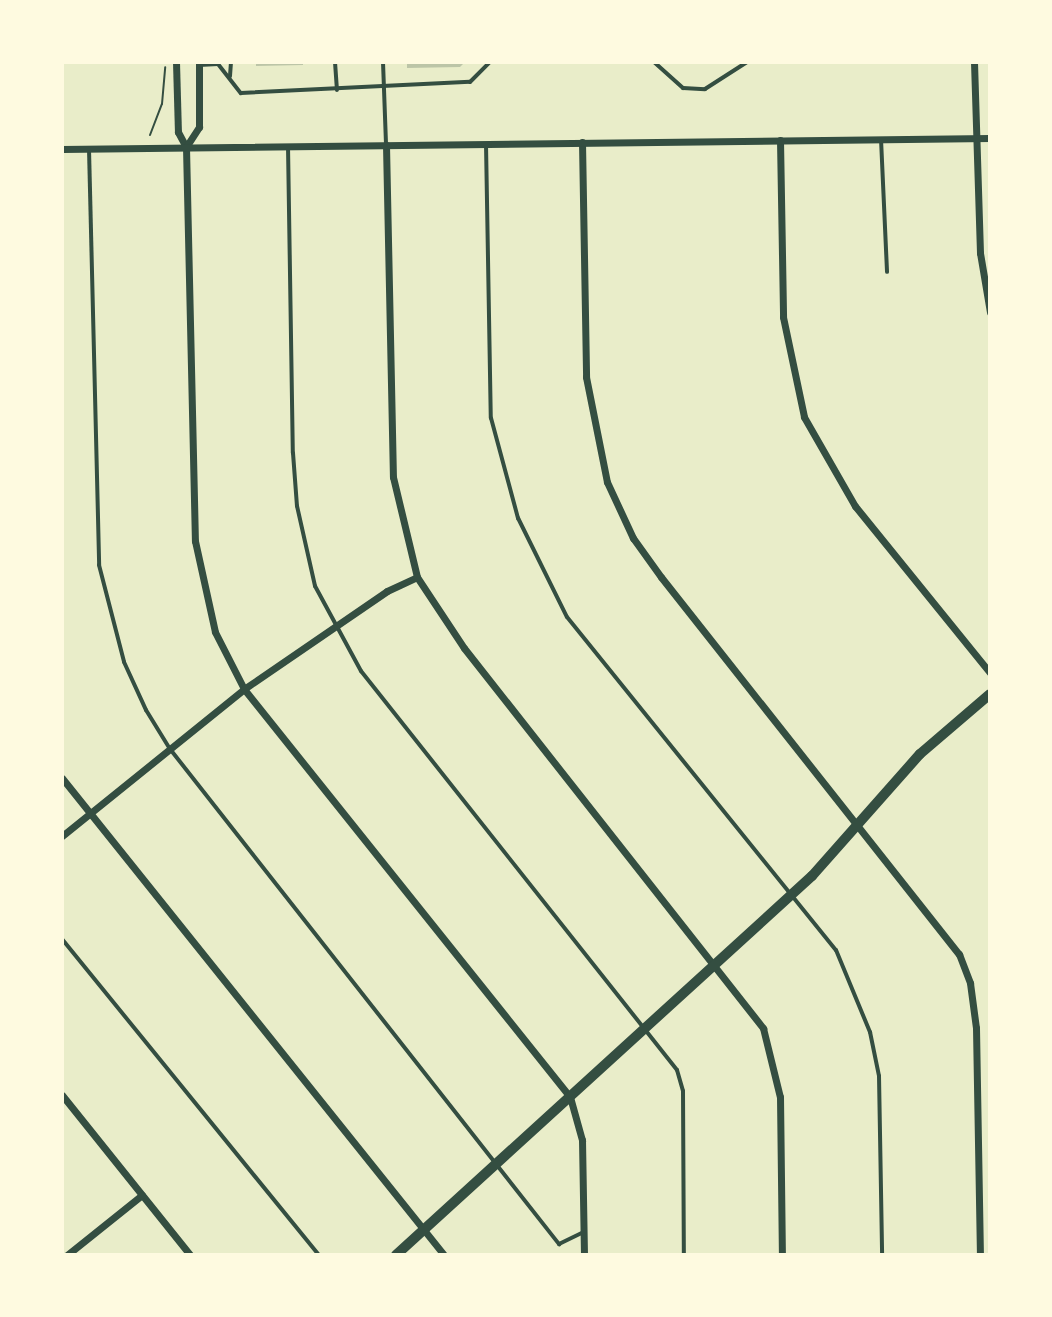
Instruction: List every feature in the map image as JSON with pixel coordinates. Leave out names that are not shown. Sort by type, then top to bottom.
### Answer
[{"type":"main road","points":[[396,1255],[790,897],[920,754],[990,694]]},
{"type":"street","points":[[176,62],[178,132],[186,147],[195,541],[215,632],[244,689],[570,1097],[582,1140],[584,1255]]},
{"type":"street","points":[[974,62],[980,253],[990,312]]},
{"type":"street","points":[[186,147],[199,127],[199,64]]},
{"type":"street","points":[[62,149],[990,138]]},
{"type":"street","points":[[780,140],[783,317],[804,417],[842,487],[990,673]]},
{"type":"street","points":[[582,142],[586,377],[607,482],[633,538],[661,577],[951,941],[970,983],[976,1028],[980,1255]]},
{"type":"street","points":[[386,145],[393,477],[417,577],[464,648],[755,1013],[778,1074],[782,1255]]},
{"type":"street","points":[[62,836],[244,689],[417,577]]},
{"type":"street","points":[[62,778],[444,1255]]},
{"type":"street","points":[[62,1095],[190,1255]]},
{"type":"street","points":[[67,1255],[142,1195]]},
{"type":"lane","points":[[230,77],[231,62]]},
{"type":"lane","points":[[335,62],[337,90]]},
{"type":"lane","points":[[383,62],[386,145]]},
{"type":"lane","points":[[199,64],[218,64],[241,93],[470,82],[490,62]]},
{"type":"lane","points":[[654,62],[683,88],[705,89],[747,62]]},
{"type":"lane","points":[[881,139],[887,272]]},
{"type":"lane","points":[[486,143],[491,418],[518,518],[567,617],[790,897],[836,950],[870,1032],[879,1076],[882,1255]]},
{"type":"lane","points":[[288,146],[297,506],[315,586],[334,628],[361,671],[677,1070],[683,1091],[684,1255]]},
{"type":"lane","points":[[89,149],[99,565],[124,662],[170,749],[559,1244],[584,1232]]},
{"type":"lane","points":[[62,939],[319,1255]]},
{"type":"lane","points":[[62,1250],[67,1255]]},
{"type":"path","points":[[150,135],[162,104],[160,85],[167,62]]},
{"type":"building","points":[[256,62],[303,62],[303,65],[256,66]]},
{"type":"building","points":[[407,62],[465,62],[460,67],[407,68]]}]
